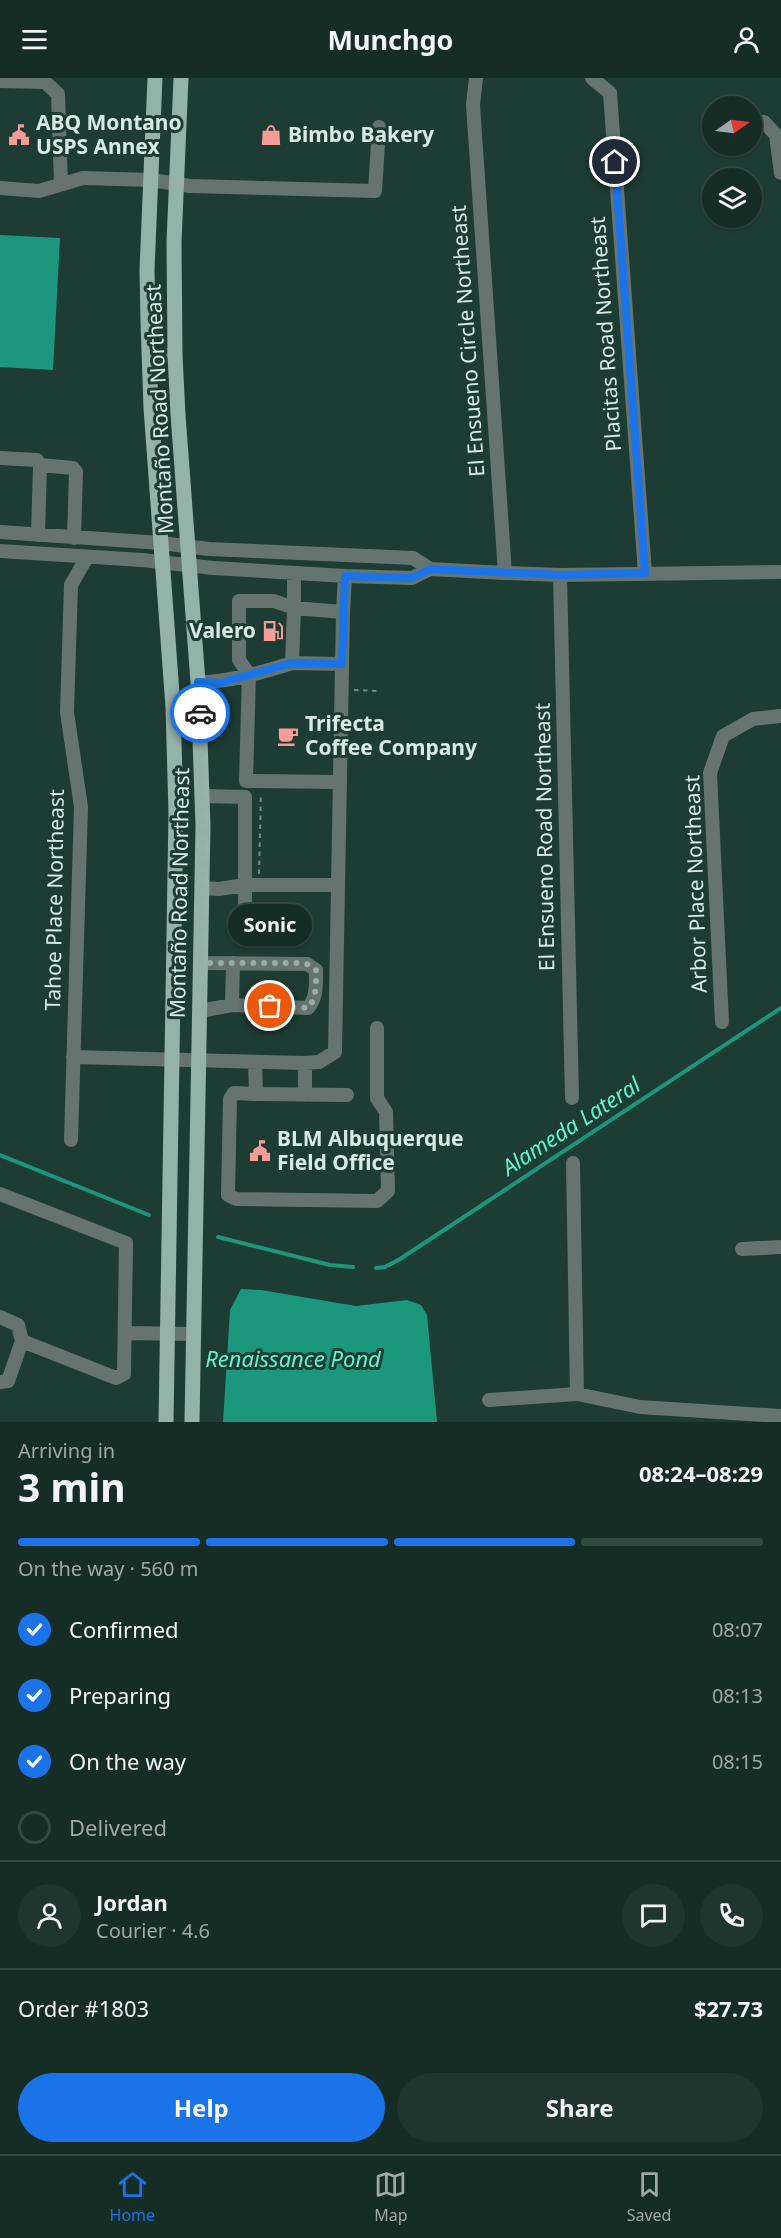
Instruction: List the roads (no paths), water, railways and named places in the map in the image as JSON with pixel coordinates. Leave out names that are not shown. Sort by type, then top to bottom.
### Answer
[{"type":"main road","name":"Montaño Road Northeast","points":[[155,78],[147,270],[149,355],[175,740],[176,823],[166,1422]]},
{"type":"main road","name":"Montaño Road Northeast","points":[[181,78],[174,265],[175,355],[198,682],[203,796],[192,1422]]},
{"type":"street","name":"El Ensueno Circle Northeast","points":[[476,78],[473,105],[505,573]]},
{"type":"street","name":"Placitas Road Northeast","points":[[592,78],[610,93],[645,573]]},
{"type":"street","points":[[0,81],[45,82],[58,94],[61,184]]},
{"type":"street","points":[[762,122],[776,135],[781,173]]},
{"type":"street","points":[[0,188],[39,191],[83,178],[151,180],[176,185],[375,191],[379,127]]},
{"type":"street","points":[[149,355],[175,355]]},
{"type":"street","points":[[0,458],[37,460],[40,465],[38,535]]},
{"type":"street","points":[[40,465],[73,468],[76,472],[74,538]]},
{"type":"street","points":[[0,532],[161,543],[209,549],[413,558],[430,569]]},
{"type":"street","points":[[0,551],[162,561],[294,574],[412,578],[430,569],[560,575],[781,572]]},
{"type":"street","name":"Tahoe Place Northeast","points":[[70,1140],[81,807],[67,712],[71,585],[87,556]]},
{"type":"street","points":[[292,663],[294,574]]},
{"type":"street","name":"El Ensueno Road Northeast","points":[[560,575],[572,1098]]},
{"type":"street","points":[[73,1057],[305,1063],[319,1062],[335,1052],[345,576]]},
{"type":"street","points":[[339,782],[246,781],[249,674],[239,660],[239,601],[274,601],[294,608],[343,612]]},
{"type":"street","points":[[198,682],[220,683],[292,663],[342,664]]},
{"type":"street","name":"Arbor Place Northeast","points":[[722,1022],[710,773],[723,736],[753,719],[781,716]]},
{"type":"street","points":[[203,796],[245,797],[245,933]]},
{"type":"street","points":[[202,888],[219,889],[245,885],[337,885]]},
{"type":"street","points":[[200,1011],[232,1005],[308,1008],[313,1002],[316,985],[316,970],[307,964],[201,963]]},
{"type":"street","points":[[232,1005],[233,963]]},
{"type":"street","points":[[347,1095],[234,1093],[230,1099],[228,1195],[236,1199],[377,1201],[388,1191],[386,1112],[377,1098],[377,1028]]},
{"type":"street","points":[[255,1062],[256,1094]]},
{"type":"street","points":[[305,1063],[305,1095]]},
{"type":"street","points":[[573,1163],[577,1394]]},
{"type":"street","points":[[0,1194],[126,1243],[124,1374],[116,1378],[22,1341]]},
{"type":"street","points":[[742,1249],[781,1247]]},
{"type":"street","points":[[0,1317],[18,1325],[22,1341],[8,1381],[0,1382]]},
{"type":"street","points":[[125,1333],[194,1334]]},
{"type":"street","points":[[489,1400],[577,1394],[640,1407],[781,1416]]},
{"type":"water","points":[[0,235],[60,238],[53,370],[0,367]]},
{"type":"water","name":"Renaissance Pond","points":[[241,1289],[261,1290],[356,1306],[407,1300],[421,1305],[427,1315],[437,1422],[223,1422],[230,1310]]},
{"type":"waterway","name":"Alameda Lateral","points":[[376,1268],[385,1267],[400,1259],[781,1008]]},
{"type":"waterway","points":[[0,1155],[149,1215]]},
{"type":"waterway","points":[[218,1237],[330,1265],[353,1267]]},
{"type":"place","name":"ABQ Montano USPS Annex","points":[[19,135]]},
{"type":"place","name":"Bimbo Bakery","points":[[271,135]]},
{"type":"place","name":"Valero","points":[[273,631]]},
{"type":"place","name":"Trifecta Coffee Company","points":[[288,736]]},
{"type":"place","name":"Sonic","points":[[270,1006]]},
{"type":"place","name":"BLM Albuquerque Field Office","points":[[260,1151]]}]
